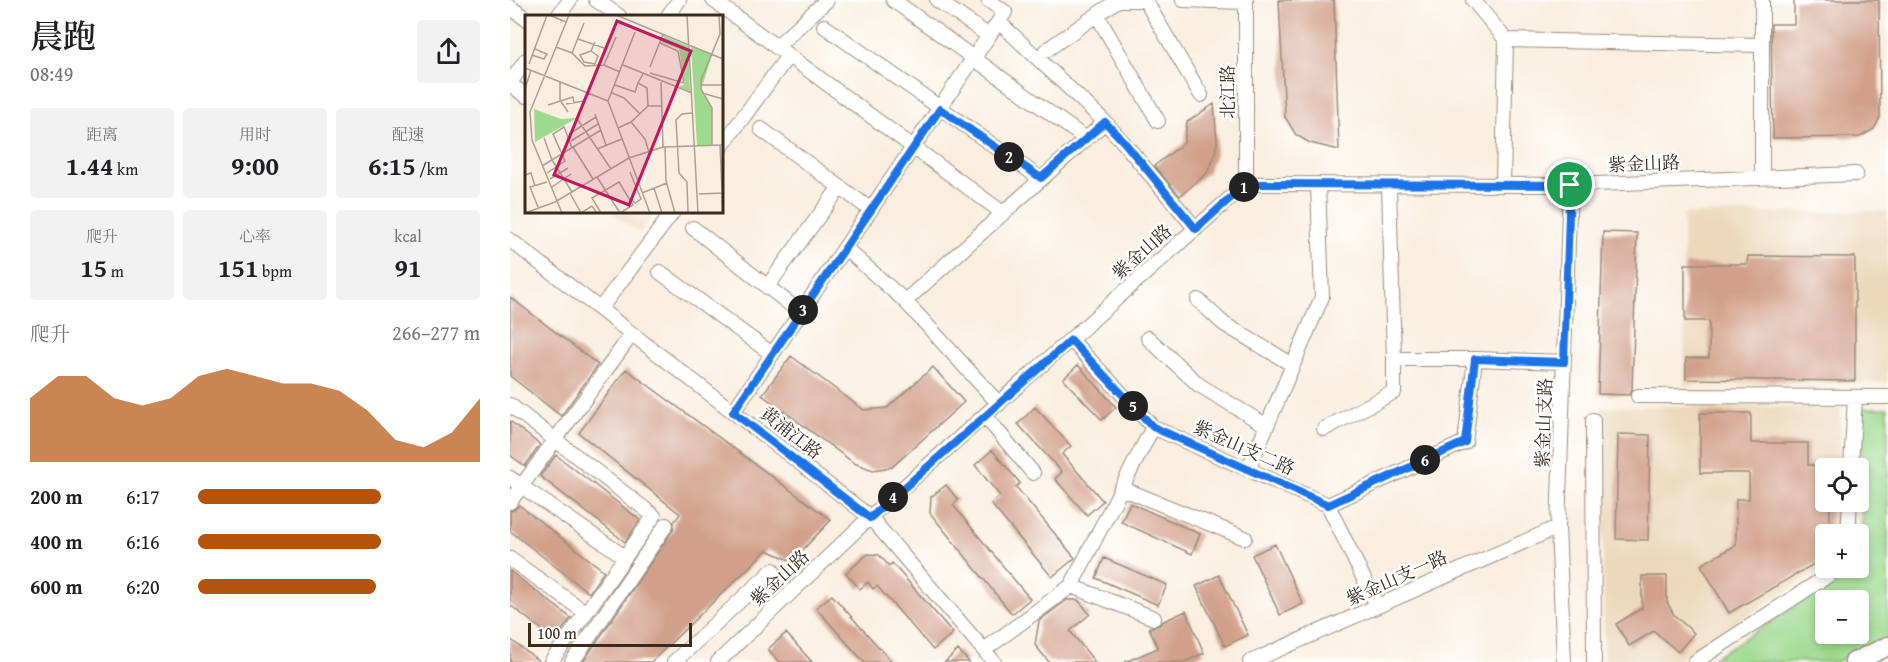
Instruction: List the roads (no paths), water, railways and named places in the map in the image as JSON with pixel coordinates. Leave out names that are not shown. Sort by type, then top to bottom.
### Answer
[{"type":"main road","points":[[1854,662],[1888,646]]},
{"type":"street","points":[[559,15],[570,0]]},
{"type":"street","points":[[596,0],[618,15]]},
{"type":"street","points":[[669,15],[679,0]]},
{"type":"street","points":[[713,0],[1003,213]]},
{"type":"street","points":[[893,0],[1086,139]]},
{"type":"street","points":[[937,0],[989,36]]},
{"type":"street","points":[[988,0],[1124,142],[1196,229]]},
{"type":"street","points":[[1045,51],[1118,0],[1145,0],[1201,95]]},
{"type":"street","points":[[1183,0],[1246,1]]},
{"type":"street","points":[[1473,0],[1506,40],[1503,185]]},
{"type":"street","points":[[1762,0],[1762,178]]},
{"type":"street","points":[[776,47],[823,1]]},
{"type":"street","name":"北江路","points":[[1246,1],[1246,184]]},
{"type":"street","points":[[510,7],[525,17]]},
{"type":"street","points":[[1097,15],[1158,121]]},
{"type":"street","points":[[733,412],[1002,17]]},
{"type":"street","points":[[824,26],[1041,178]]},
{"type":"street","points":[[1506,40],[1761,45]]},
{"type":"street","points":[[723,145],[788,56]]},
{"type":"street","points":[[525,61],[510,83],[525,95]]},
{"type":"street","points":[[905,301],[1105,122]]},
{"type":"street","points":[[762,129],[871,210]]},
{"type":"street","name":"紫金山路","points":[[718,662],[870,518],[1246,184],[1570,185],[1856,174]]},
{"type":"street","points":[[1248,470],[1322,297],[1318,184]]},
{"type":"street","points":[[1324,429],[1394,392],[1389,185]]},
{"type":"street","name":"紫金山支路","points":[[1563,662],[1558,527],[1570,185]]},
{"type":"street","points":[[767,286],[840,187]]},
{"type":"street","points":[[600,309],[672,213]]},
{"type":"street","points":[[693,228],[801,313]]},
{"type":"street","name":"黄浦江路","points":[[510,240],[870,518],[994,662]]},
{"type":"street","points":[[845,248],[905,301],[999,404]]},
{"type":"street","points":[[660,272],[772,354]]},
{"type":"street","points":[[1198,300],[1224,324],[1293,364]]},
{"type":"street","points":[[510,502],[516,482],[632,334]]},
{"type":"street","points":[[1148,338],[1199,385],[1267,426]]},
{"type":"street","name":"紫金山支二路","points":[[1071,340],[1153,427],[1328,505]]},
{"type":"street","points":[[1394,358],[1564,362]]},
{"type":"street","points":[[1377,606],[1328,505],[1465,442],[1475,359]]},
{"type":"street","points":[[1638,396],[1888,397]]},
{"type":"street","points":[[1852,458],[1855,397]]},
{"type":"street","points":[[510,405],[654,516],[551,662]]},
{"type":"street","points":[[985,416],[1033,473]]},
{"type":"street","points":[[1593,420],[1594,662]]},
{"type":"street","points":[[984,650],[1071,586],[1153,427]]},
{"type":"street","points":[[516,482],[625,557]]},
{"type":"street","points":[[1121,488],[1245,538]]},
{"type":"street","points":[[572,662],[666,525]]},
{"type":"street","name":"紫金山支一路","points":[[1250,662],[1558,527]]},
{"type":"street","points":[[510,559],[585,612]]},
{"type":"street","points":[[674,662],[773,570]]},
{"type":"street","points":[[1695,662],[1824,578]]},
{"type":"street","points":[[1071,586],[1154,618]]}]
